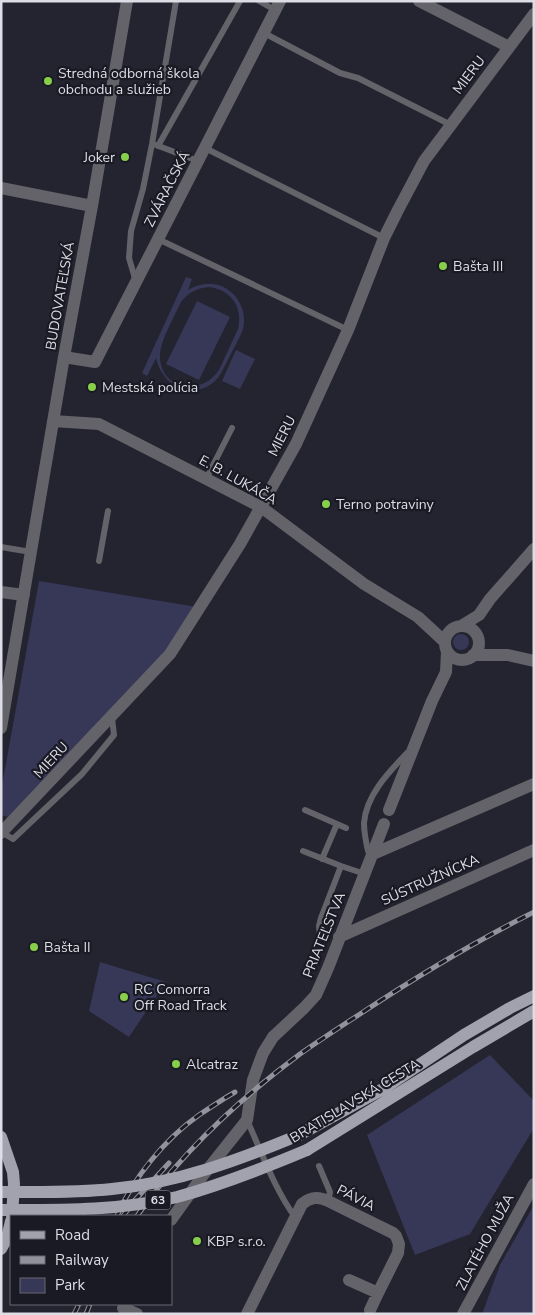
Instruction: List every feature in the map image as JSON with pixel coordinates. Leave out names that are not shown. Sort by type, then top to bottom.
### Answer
[{"type":"main road","name":"BRATISLAVSKÁ CESTA","points":[[1,1192],[112,1189],[174,1179],[256,1153],[299,1135],[383,1088],[464,1035],[534,996]]},
{"type":"main road","name":"BRATISLAVSKÁ CESTA","points":[[1,1210],[96,1208],[138,1204],[176,1197],[262,1169],[307,1150],[534,1010]]},
{"type":"main road","points":[[1,1137],[13,1172],[12,1215]]},
{"type":"main road","points":[[1,1249],[10,1224]]},
{"type":"street","name":"BUDOVATEĽSKÁ","points":[[1,728],[126,1]]},
{"type":"street","points":[[419,1],[509,47]]},
{"type":"street","name":"ZVÁRAČSKÁ","points":[[64,356],[95,362],[278,6]]},
{"type":"street","name":"MIERU","points":[[2,833],[170,654],[240,544],[296,444],[348,330],[384,238],[424,161],[534,14]]},
{"type":"street","points":[[1,188],[92,206]]},
{"type":"street","name":"E. B. LUKÁČA","points":[[54,421],[99,424],[261,507],[364,584],[418,617],[446,647]]},
{"type":"street","points":[[389,810],[446,672],[447,634],[479,615],[490,599],[532,554]]},
{"type":"street","points":[[1,592],[24,595]]},
{"type":"street","points":[[446,672],[478,649],[479,615]]},
{"type":"street","name":"E. B. LUKÁČA","points":[[418,617],[457,627]]},
{"type":"street","points":[[457,627],[469,628],[474,631],[477,637],[508,655]]},
{"type":"street","points":[[446,647],[453,657],[508,655],[534,661]]},
{"type":"street","points":[[373,854],[534,784]]},
{"type":"street","name":"PRIATEĽSTVA","points":[[172,1219],[204,1174],[247,1120],[253,1080],[263,1053],[273,1037],[316,995],[384,824]]},
{"type":"street","name":"SÚSTRUŽNÍCKA","points":[[339,937],[534,850]]},
{"type":"street","name":"ZLATÉHO MUŽA","points":[[464,1314],[534,1184]]},
{"type":"street","name":"PÁVIA","points":[[247,1314],[302,1204],[310,1199],[319,1197],[396,1236],[399,1244],[398,1253],[370,1310]]},
{"type":"street","points":[[349,1280],[378,1293]]},
{"type":"street","points":[[122,1308],[137,1314]]},
{"type":"lane","points":[[136,282],[129,258],[131,231],[155,145],[176,1]]},
{"type":"lane","points":[[155,145],[240,1]]},
{"type":"lane","points":[[259,1],[278,6]]},
{"type":"lane","points":[[264,33],[340,73],[358,78],[451,125]]},
{"type":"lane","points":[[155,145],[198,162]]},
{"type":"lane","points":[[205,148],[384,238]]},
{"type":"lane","points":[[158,239],[348,330]]},
{"type":"lane","points":[[206,479],[232,428]]},
{"type":"lane","points":[[98,561],[108,511]]},
{"type":"lane","points":[[1,547],[32,552]]},
{"type":"lane","points":[[373,854],[368,851],[365,836],[364,823],[368,804],[383,780],[416,745]]},
{"type":"lane","points":[[305,810],[346,828]]},
{"type":"lane","points":[[322,859],[337,824]]},
{"type":"lane","points":[[303,851],[365,874]]},
{"type":"lane","points":[[320,935],[319,926],[321,918],[341,866]]},
{"type":"lane","points":[[247,1120],[274,1181],[295,1217]]},
{"type":"lane","points":[[319,1166],[330,1192],[328,1200]]},
{"type":"green space","points":[[186,277],[192,279],[188,290],[202,284],[212,284],[222,286],[232,292],[239,301],[243,312],[243,329],[223,370],[214,382],[205,388],[196,390],[178,387],[164,376],[156,358],[147,376],[142,373]],"holes":[[[210,287],[230,296],[239,314],[238,329],[219,370],[211,379],[202,384],[183,386],[174,383],[167,377],[162,368],[160,357],[160,351],[168,329],[181,302],[187,296],[201,288]]]},
{"type":"green space","points":[[197,301],[230,317],[199,380],[166,364]]},
{"type":"green space","points":[[236,350],[255,359],[240,389],[222,381]]},
{"type":"green space","points":[[39,581],[197,607],[159,660],[8,817],[1,815],[1,791]]},
{"type":"green space","points":[[461,634],[467,636],[469,642],[467,648],[461,650],[455,648],[453,642],[455,636]]},
{"type":"green space","name":"RC Comorra Off Road Track","points":[[100,962],[166,982],[129,1037],[89,1011]]},
{"type":"green space","points":[[490,1055],[534,1101],[534,1128],[470,1234],[415,1255],[367,1135]]},
{"type":"green space","points":[[534,1205],[534,1314],[482,1314],[500,1265]]},
{"type":"railway","points":[[138,1215],[172,1171],[212,1129],[255,1090],[300,1054],[402,987],[467,948],[534,912]]},
{"type":"railway","points":[[118,1215],[141,1174],[162,1147],[199,1115],[235,1092]]},
{"type":"railway","points":[[124,1215],[169,1163]]},
{"type":"railway","points":[[74,1314],[78,1305]]},
{"type":"railway","points":[[86,1314],[90,1305]]},
{"type":"place","name":"Stredná odborná škola obchodu a služieb","points":[[48,81]]},
{"type":"place","name":"Joker","points":[[125,157]]},
{"type":"place","name":"Bašta III","points":[[443,266]]},
{"type":"place","name":"Mestská polícia","points":[[92,387]]},
{"type":"place","name":"Terno potraviny","points":[[326,504]]},
{"type":"place","name":"Bašta II","points":[[34,947]]},
{"type":"place","name":"RC Comorra Off Road Track","points":[[124,997]]},
{"type":"place","name":"Alcatraz","points":[[176,1064]]},
{"type":"place","name":"KBP s.r.o.","points":[[197,1241]]}]
